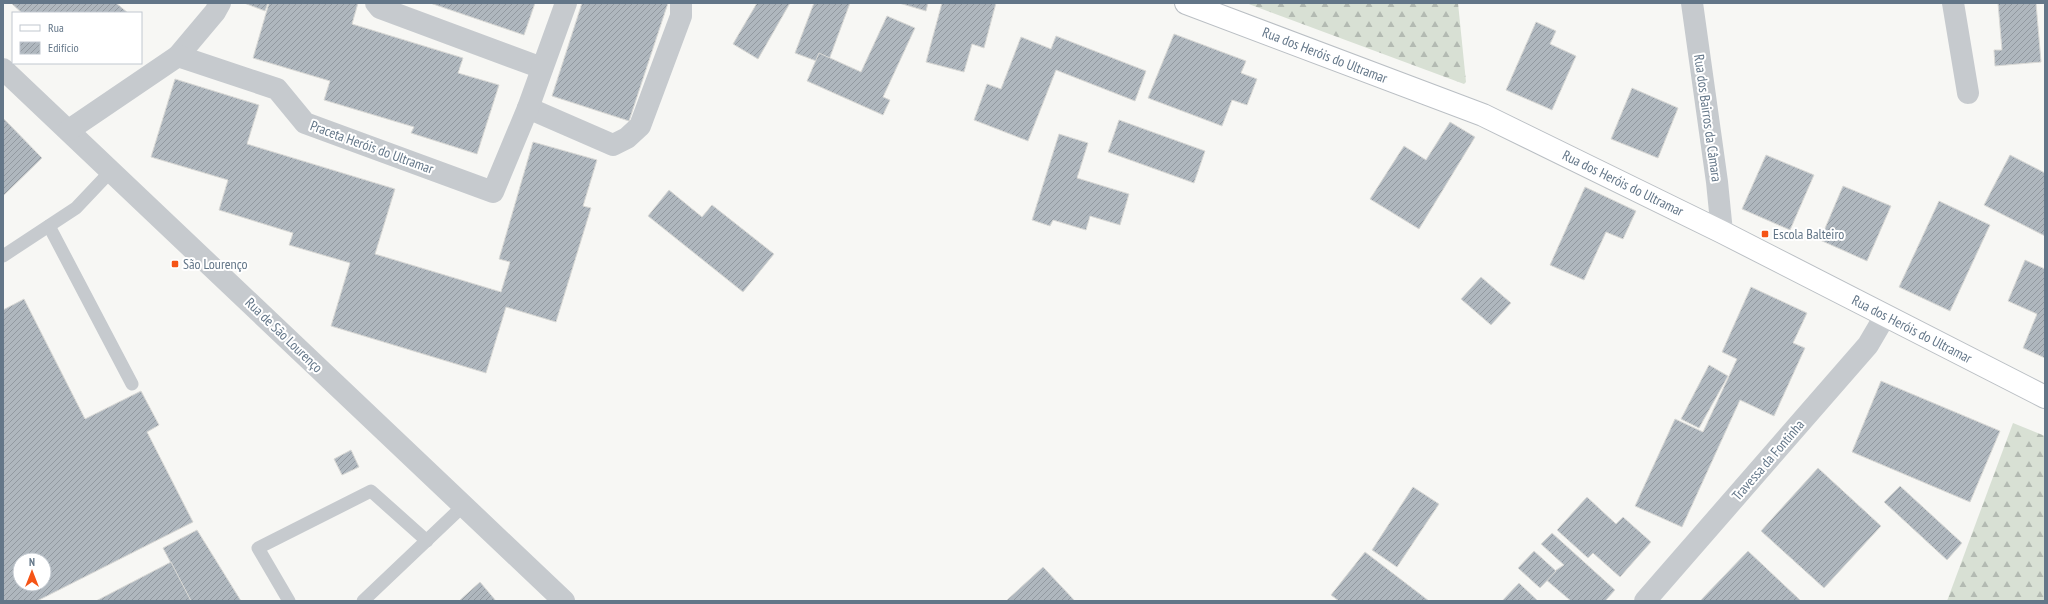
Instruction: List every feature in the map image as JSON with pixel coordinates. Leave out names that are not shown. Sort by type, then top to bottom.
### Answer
[{"type":"street","points":[[376,3],[380,8],[542,68]]},
{"type":"street","name":"Praceta Heróis do Ultramar","points":[[178,56],[277,89],[305,123],[493,192],[528,108],[566,3]]},
{"type":"street","points":[[528,108],[613,145],[626,138],[640,126],[681,16],[681,3]]},
{"type":"street","name":"Rua dos Heróis do Ultramar","points":[[1186,3],[1483,115],[1722,232],[2045,396]]},
{"type":"street","name":"Rua dos Bairros da Câmara","points":[[1692,3],[1717,182],[1722,232]]},
{"type":"street","points":[[1953,3],[1968,93]]},
{"type":"street","points":[[69,130],[178,56],[211,6]]},
{"type":"street","name":"Rua de São Lourenço","points":[[3,69],[564,601]]},
{"type":"street","name":"Travessa da Fontinha","points":[[1645,601],[1868,345],[1885,316]]},
{"type":"lane","points":[[3,256],[76,208],[112,171]]},
{"type":"lane","points":[[49,226],[132,384]]},
{"type":"lane","points":[[289,601],[258,548],[371,491],[427,541]]},
{"type":"lane","points":[[363,601],[463,506]]},
{"type":"green space","points":[[1246,3],[1458,3],[1466,82],[1464,84]]},
{"type":"green space","points":[[2013,423],[2045,436],[2045,601],[1947,601]]},
{"type":"building","points":[[11,3],[116,3],[127,12],[21,12]]},
{"type":"building","points":[[244,3],[268,3],[265,11]]},
{"type":"building","points":[[269,3],[358,3],[352,24],[463,58],[458,73],[499,85],[477,154],[411,133],[414,127],[324,100],[330,81],[253,58]]},
{"type":"building","points":[[430,3],[535,3],[524,35]]},
{"type":"building","points":[[582,3],[668,3],[629,121],[552,96]]},
{"type":"building","points":[[757,3],[790,3],[758,59],[733,44]]},
{"type":"building","points":[[814,3],[850,3],[827,65],[795,53]]},
{"type":"building","points":[[899,3],[928,3],[926,11]]},
{"type":"building","points":[[942,3],[996,3],[984,48],[972,44],[964,72],[926,62]]},
{"type":"building","points":[[1998,3],[2036,3],[2041,62],[1995,66],[1994,50],[2002,50]]},
{"type":"building","points":[[887,16],[915,28],[883,97],[890,100],[883,115],[807,81],[819,53],[861,72]]},
{"type":"building","points":[[1536,22],[1556,31],[1550,44],[1576,56],[1552,110],[1506,90]]},
{"type":"building","points":[[1174,34],[1246,61],[1241,73],[1257,79],[1247,105],[1232,100],[1222,126],[1148,98]]},
{"type":"building","points":[[1056,36],[1146,71],[1135,101],[1056,70],[1028,141],[974,120],[987,84],[1001,89],[1021,37],[1051,49]]},
{"type":"building","points":[[175,79],[259,105],[247,144],[395,189],[375,254],[501,292],[510,262],[499,259],[533,142],[597,160],[583,206],[591,208],[556,322],[506,307],[486,373],[331,326],[350,263],[289,245],[293,233],[219,210],[228,180],[151,157]]},
{"type":"building","points":[[1632,88],[1678,108],[1658,158],[1611,139]]},
{"type":"building","points":[[3,118],[42,158],[3,196]]},
{"type":"building","points":[[1119,120],[1205,151],[1194,183],[1108,152]]},
{"type":"building","points":[[1450,122],[1475,137],[1419,229],[1370,199],[1404,146],[1426,160]]},
{"type":"building","points":[[1059,134],[1088,143],[1077,178],[1129,194],[1120,225],[1090,216],[1086,230],[1053,220],[1050,226],[1032,220]]},
{"type":"building","points":[[1766,155],[1814,175],[1790,230],[1742,209]]},
{"type":"building","points":[[2010,155],[2045,173],[2045,236],[1984,205]]},
{"type":"building","points":[[1843,186],[1891,206],[1867,261],[1820,240]]},
{"type":"building","points":[[1585,187],[1636,211],[1623,239],[1606,232],[1584,280],[1550,265]]},
{"type":"building","points":[[669,190],[702,217],[712,205],[774,254],[743,292],[648,216]]},
{"type":"building","points":[[1939,201],[1990,225],[1950,311],[1899,287]]},
{"type":"building","points":[[2025,260],[2045,269],[2045,358],[2023,348],[2037,314],[2008,301]]},
{"type":"building","points":[[1481,277],[1511,303],[1491,325],[1461,299]]},
{"type":"building","points":[[1751,287],[1807,313],[1793,343],[1805,348],[1774,416],[1740,400],[1682,527],[1635,506],[1675,419],[1703,432],[1737,359],[1722,352]]},
{"type":"building","points":[[24,299],[85,419],[141,391],[159,425],[147,432],[193,522],[37,601],[3,601],[3,310]]},
{"type":"building","points":[[1709,365],[1728,376],[1699,428],[1681,419]]},
{"type":"building","points":[[1881,381],[2000,431],[1970,502],[1852,452]]},
{"type":"building","points":[[351,450],[359,467],[342,475],[334,459]]},
{"type":"building","points":[[1818,468],[1881,526],[1824,588],[1761,531]]},
{"type":"building","points":[[1900,486],[1962,543],[1947,560],[1884,502]]},
{"type":"building","points":[[1413,487],[1439,504],[1397,567],[1372,550]]},
{"type":"building","points":[[1587,497],[1616,524],[1623,517],[1651,542],[1620,577],[1593,553],[1588,558],[1557,530]]},
{"type":"building","points":[[197,530],[241,601],[191,601],[163,548]]},
{"type":"building","points":[[1552,533],[1615,590],[1605,601],[1571,601],[1544,578],[1564,565],[1541,544]]},
{"type":"building","points":[[1534,551],[1556,571],[1540,588],[1518,568]]},
{"type":"building","points":[[1748,551],[1801,601],[1700,601]]},
{"type":"building","points":[[1365,552],[1429,601],[1339,601],[1331,595]]},
{"type":"building","points":[[171,562],[191,601],[96,601]]},
{"type":"building","points":[[1043,567],[1075,601],[1006,601]]},
{"type":"building","points":[[480,582],[496,601],[459,601]]},
{"type":"building","points":[[1519,583],[1538,601],[1502,601]]},
{"type":"place","name":"Escola Balteiro","points":[[1765,234]]},
{"type":"place","name":"São Lourenço","points":[[175,264]]}]
